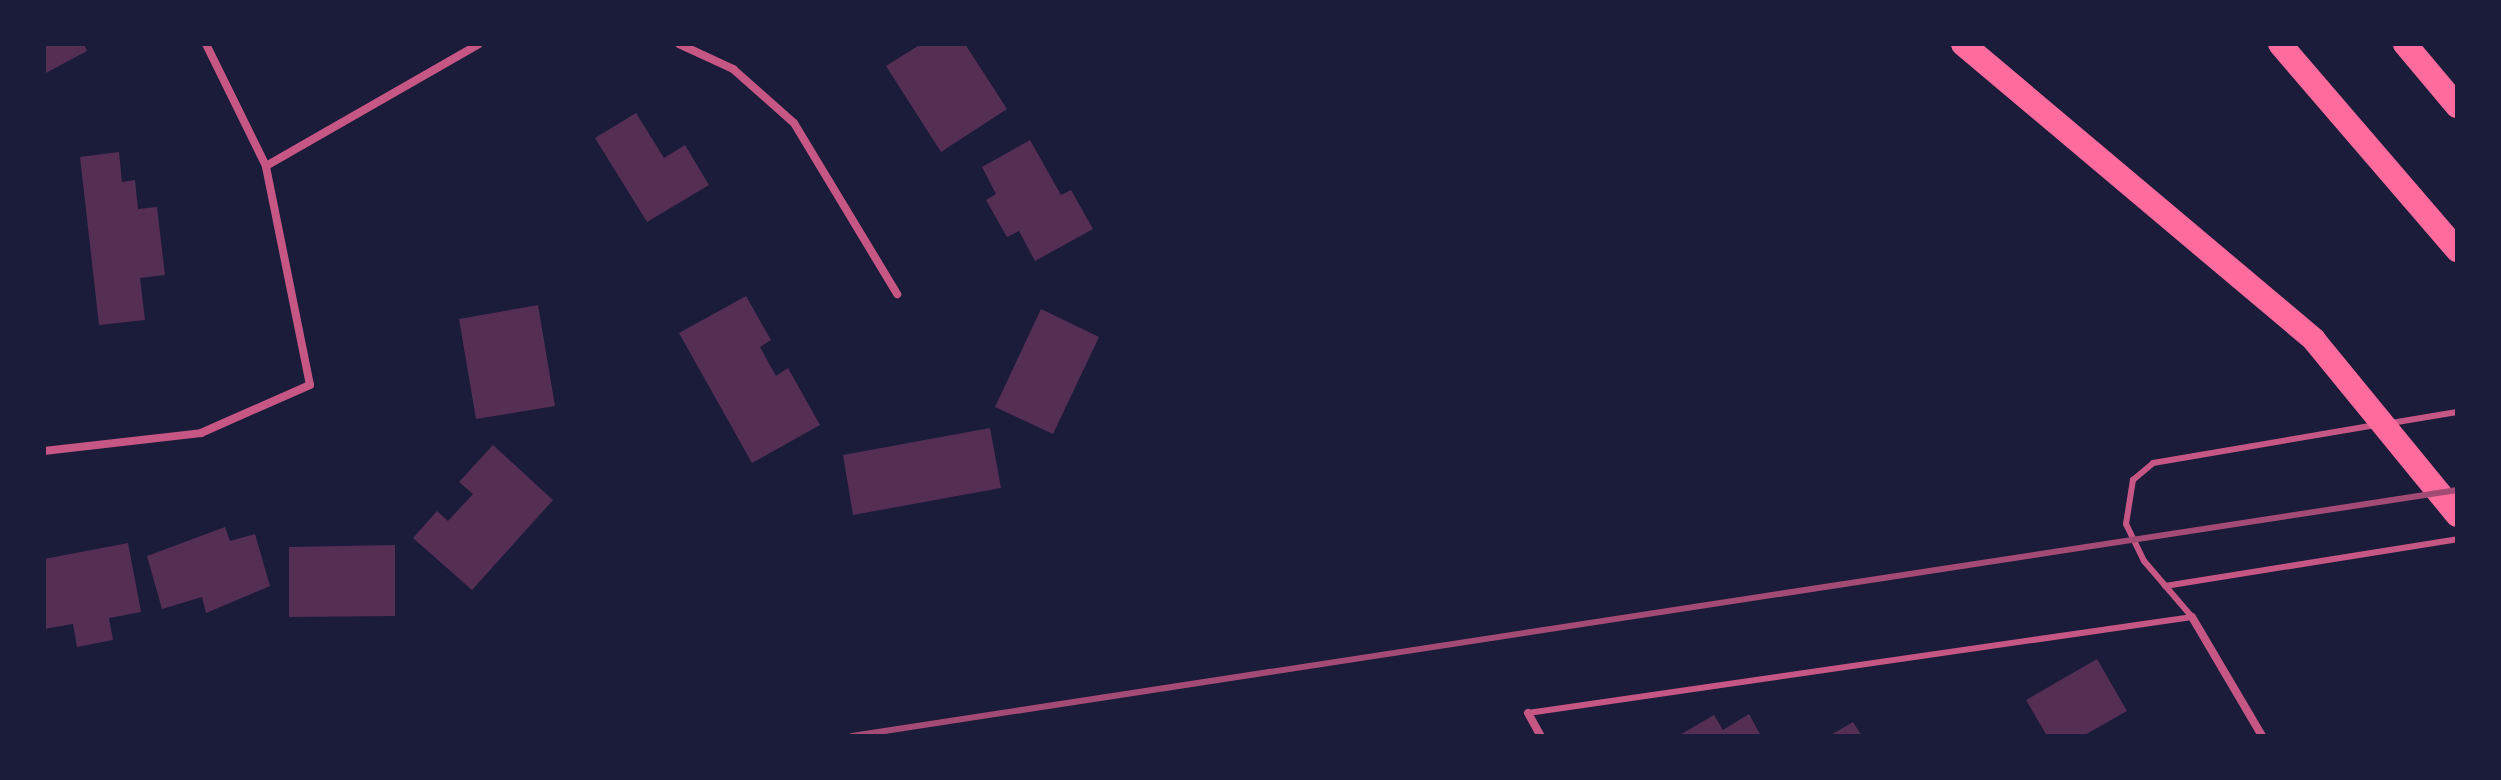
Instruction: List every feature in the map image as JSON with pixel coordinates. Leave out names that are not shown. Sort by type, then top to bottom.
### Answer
[{"type":"highway","points":[[1963,44],[2314,340],[2457,515]]},
{"type":"highway","points":[[2280,44],[2457,250]]},
{"type":"highway","points":[[2405,44],[2457,106]]},
{"type":"street","points":[[44,451],[201,433],[310,385],[266,166],[206,44]]},
{"type":"street","points":[[266,166],[479,44]]},
{"type":"street","points":[[679,44],[733,69],[794,123],[897,294]]},
{"type":"street","points":[[2192,617],[2262,736]]},
{"type":"street","points":[[1528,713],[1541,736]]},
{"type":"lane","points":[[2192,617],[2165,586],[2126,524],[2133,480],[2153,463],[2457,412]]},
{"type":"lane","points":[[2165,586],[2457,539]]},
{"type":"lane","points":[[1528,713],[2192,617]]},
{"type":"building","points":[[44,44],[84,44],[87,51],[44,74]]},
{"type":"building","points":[[921,44],[965,44],[1007,109],[941,152],[886,66]]},
{"type":"building","points":[[636,113],[664,158],[685,145],[709,185],[647,222],[595,138]]},
{"type":"building","points":[[1030,140],[1061,195],[1071,190],[1093,229],[1035,261],[1019,231],[1007,237],[986,200],[996,194],[982,167]]},
{"type":"building","points":[[119,152],[122,182],[135,180],[138,209],[157,207],[165,275],[140,278],[145,320],[99,325],[80,157]]},
{"type":"building","points":[[746,296],[771,340],[760,347],[776,376],[788,368],[820,425],[752,463],[679,333]]},
{"type":"building","points":[[538,305],[555,406],[476,419],[459,319]]},
{"type":"building","points":[[1041,309],[1099,337],[1053,434],[995,407]]},
{"type":"building","points":[[990,428],[1001,488],[853,515],[843,455]]},
{"type":"building","points":[[493,445],[553,500],[472,590],[413,538],[437,511],[448,521],[473,494],[459,482]]},
{"type":"building","points":[[225,527],[230,541],[255,534],[270,586],[206,613],[202,597],[162,609],[147,556]]},
{"type":"building","points":[[128,543],[141,612],[109,618],[113,640],[77,647],[73,624],[44,629],[44,559]]},
{"type":"building","points":[[395,545],[395,616],[289,617],[289,547]]},
{"type":"building","points":[[2097,659],[2127,711],[2083,736],[2047,736],[2026,700]]},
{"type":"building","points":[[1749,714],[1761,736],[1678,736],[1714,715],[1723,730]]},
{"type":"building","points":[[1853,722],[1862,736],[1829,736]]},
{"type":"railway","points":[[852,736],[2457,490]]}]
